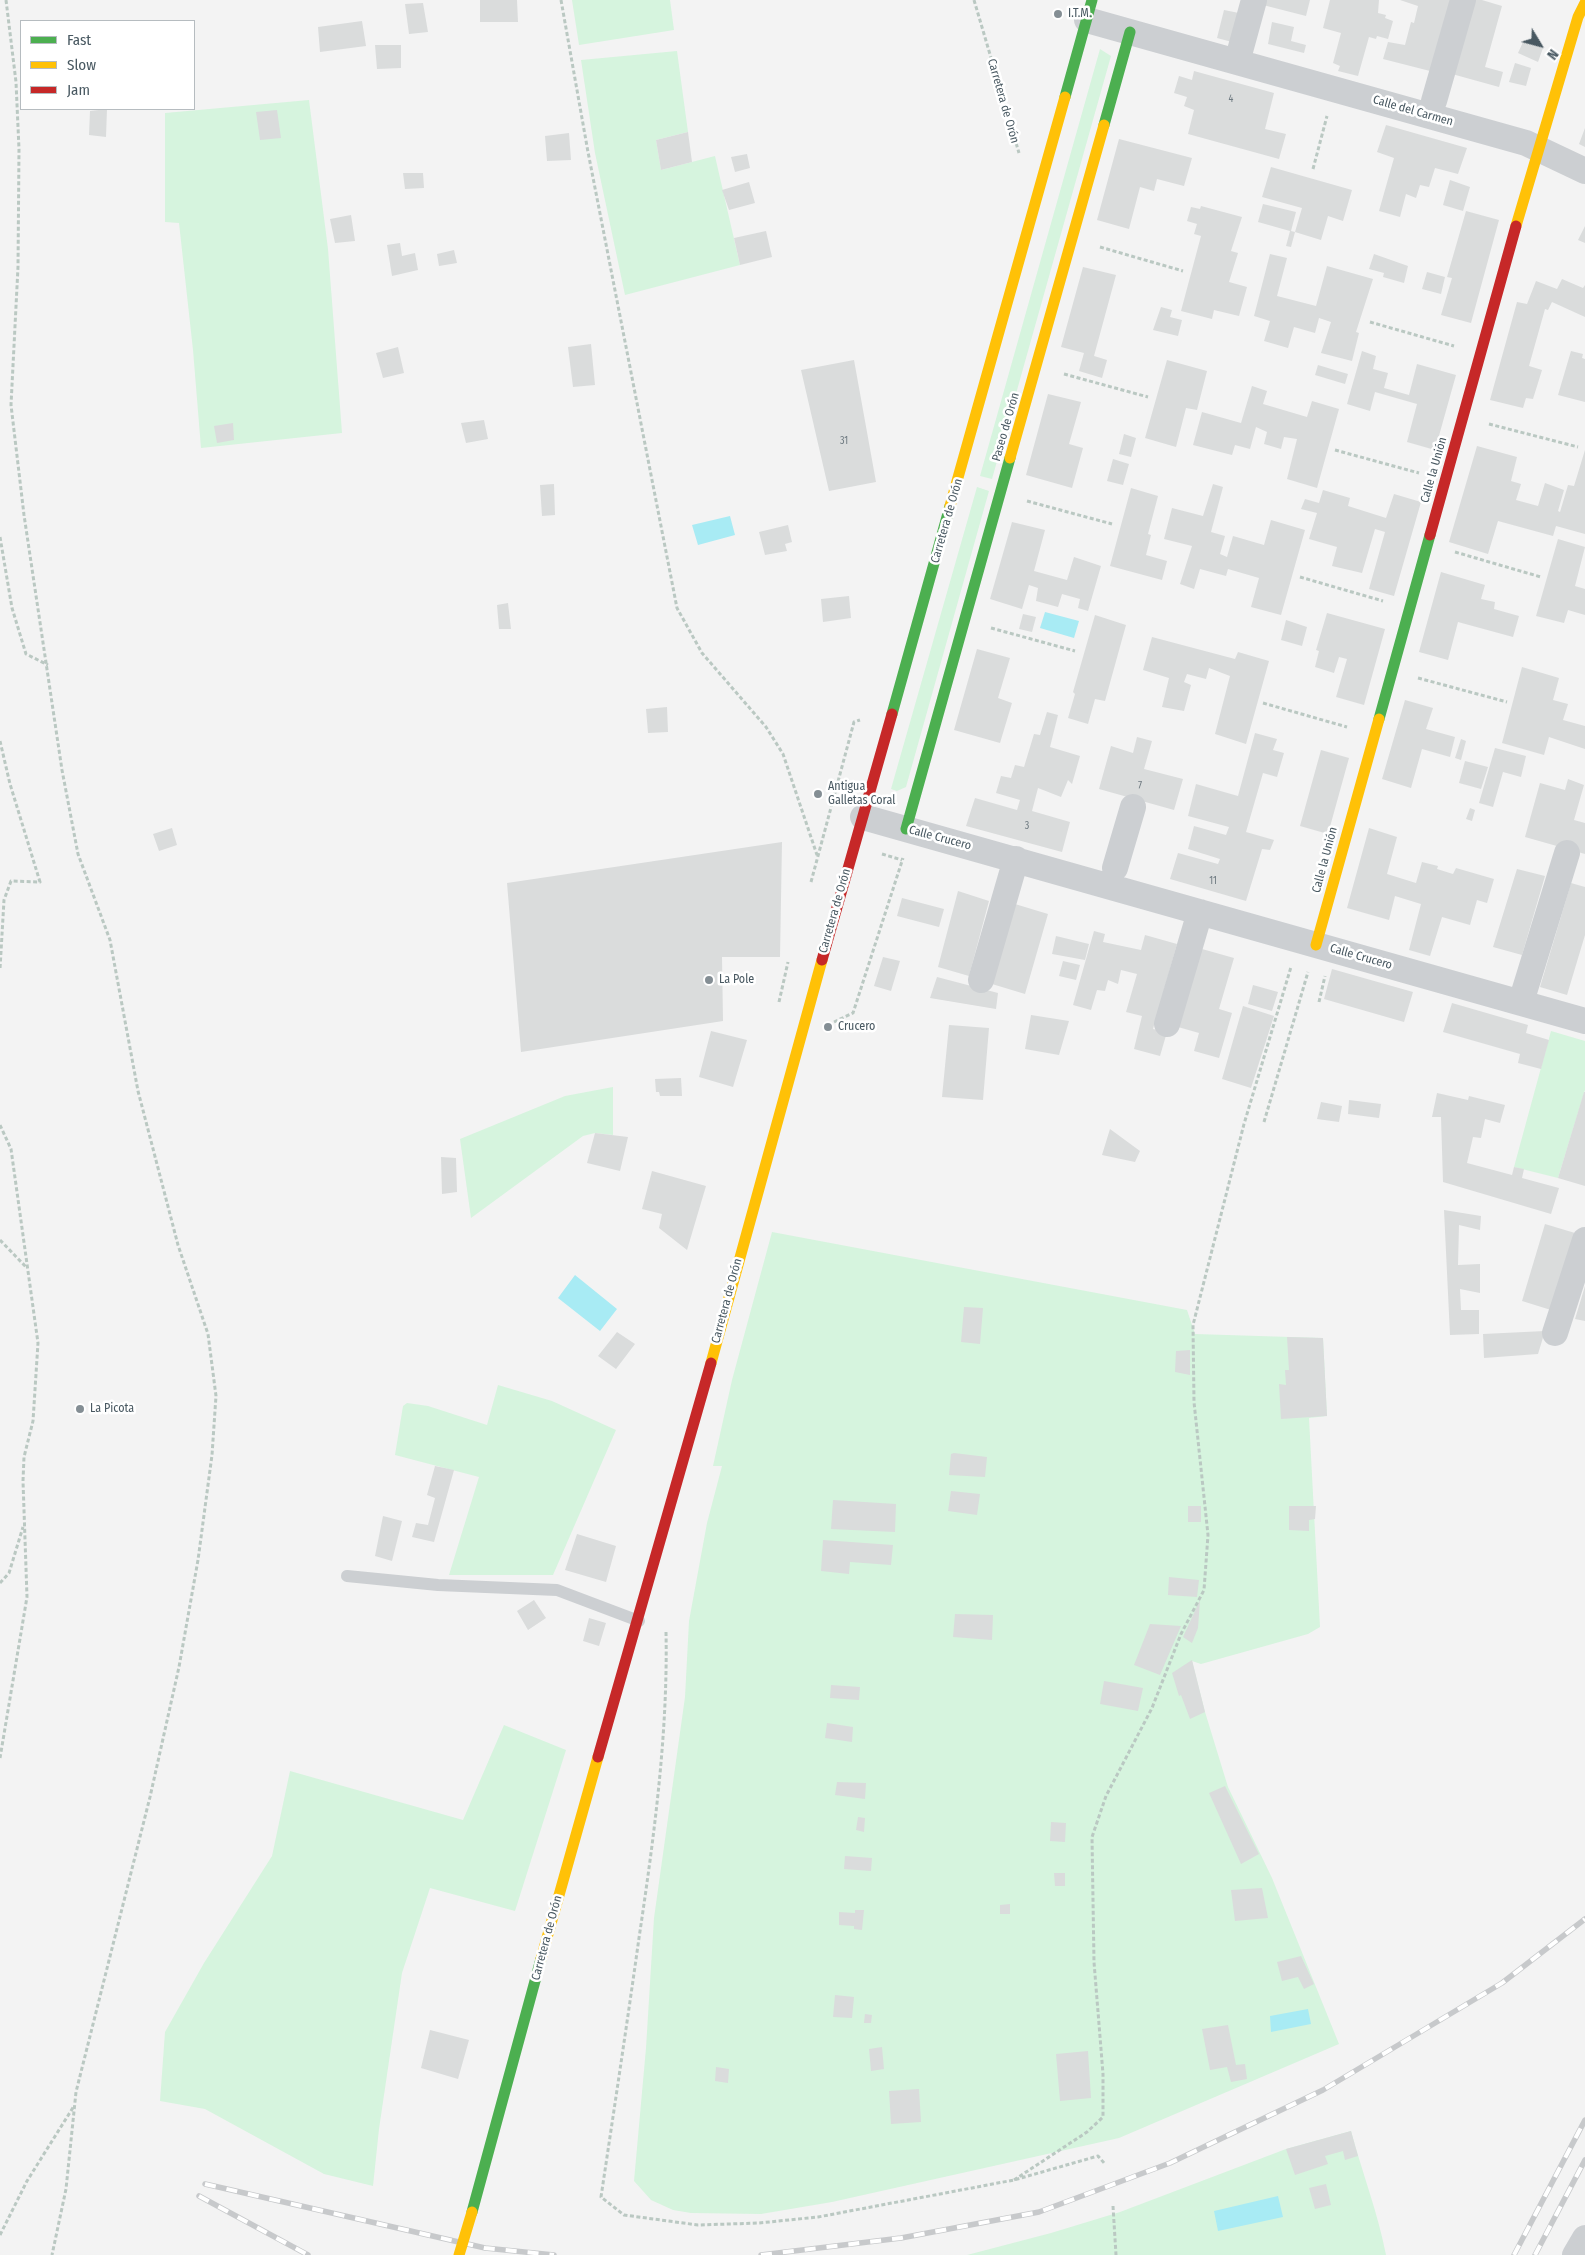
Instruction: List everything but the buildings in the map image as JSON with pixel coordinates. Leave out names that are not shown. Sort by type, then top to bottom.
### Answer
[{"type":"street","points":[[1237,62],[1254,0]]},
{"type":"street","name":"Calle del Carmen","points":[[1434,101],[1463,0]]},
{"type":"street","name":"Calle la Unión","points":[[1316,944],[1538,149],[1578,17],[1585,4]]},
{"type":"street","name":"Carretera de Orón","points":[[459,2255],[556,1903],[639,1621],[840,893],[1090,10]]},
{"type":"street","name":"Calle del Carmen","points":[[1090,10],[1130,32],[1467,126],[1538,149],[1585,171]]},
{"type":"street","name":"Paseo de Orón","points":[[906,829],[1130,32]]},
{"type":"street","points":[[1115,868],[1133,807]]},
{"type":"street","name":"Calle Crucero","points":[[863,817],[1585,1021]]},
{"type":"street","points":[[1521,1002],[1567,853]]},
{"type":"street","points":[[981,980],[1016,859]]},
{"type":"street","points":[[1167,1024],[1200,912]]},
{"type":"street","points":[[1555,1333],[1585,1240]]},
{"type":"street","points":[[1575,2255],[1585,2238]]},
{"type":"lane","points":[[346,1576],[438,1585],[557,1590],[639,1621]]},
{"type":"path","points":[[6,0],[16,82],[19,148],[18,266],[11,405],[34,581],[62,770],[78,854],[110,940],[138,1091],[178,1245],[208,1334],[216,1396],[212,1455],[198,1560],[179,1667],[150,1797],[115,1931],[75,2103],[66,2189],[52,2255]]},
{"type":"path","points":[[561,0],[588,152],[677,608],[702,653],[766,727],[782,754],[813,847],[840,893]]},
{"type":"path","name":"Carretera de Orón","points":[[974,0],[1019,154]]},
{"type":"path","points":[[1313,169],[1328,114]]},
{"type":"path","points":[[1095,246],[1183,271]]},
{"type":"path","points":[[1370,322],[1456,346]]},
{"type":"path","points":[[1058,372],[1148,397]]},
{"type":"path","points":[[1483,422],[1578,447]]},
{"type":"path","name":"Calle la Unión","points":[[1335,450],[1420,473]]},
{"type":"path","points":[[1023,500],[1112,524]]},
{"type":"path","points":[[0,537],[12,608],[26,654],[48,666]]},
{"type":"path","points":[[1453,551],[1541,577]]},
{"type":"path","points":[[1300,578],[1385,601]]},
{"type":"path","points":[[988,627],[1075,651]]},
{"type":"path","points":[[1408,675],[1507,702]]},
{"type":"path","points":[[1263,703],[1349,727]]},
{"type":"path","points":[[0,741],[10,784],[40,882],[11,881],[4,900],[0,969]]},
{"type":"path","points":[[854,1013],[902,860]]},
{"type":"path","points":[[1264,1122],[1316,944]]},
{"type":"path","points":[[1014,2180],[1087,2132],[1103,2117],[1103,2074],[1094,1962],[1092,1837],[1106,1796],[1152,1708],[1177,1643],[1204,1590],[1208,1535],[1194,1402],[1193,1325],[1244,1124],[1292,966]]},
{"type":"path","points":[[0,1125],[11,1149],[38,1343],[32,1421],[24,1457],[26,1598],[0,1758]]},
{"type":"path","points":[[0,1240],[28,1269]]},
{"type":"path","points":[[0,1583],[10,1573],[24,1524]]},
{"type":"path","points":[[666,1630],[667,1680],[658,1792],[647,1883],[601,2197],[624,2215],[698,2225],[759,2223],[828,2215],[1014,2180],[1098,2156],[1105,2164]]},
{"type":"path","points":[[0,2235],[27,2181],[75,2103]]},
{"type":"path","points":[[1113,2206],[1116,2255]]},
{"type":"green space","points":[[572,0],[670,0],[674,30],[579,45]]},
{"type":"green space","points":[[1100,49],[1111,56],[992,479],[980,476]]},
{"type":"green space","points":[[677,51],[688,132],[656,140],[661,170],[715,156],[740,265],[625,295],[595,153],[581,60]]},
{"type":"green space","points":[[309,100],[328,249],[342,433],[201,448],[193,350],[179,223],[165,222],[165,113]]},
{"type":"green space","points":[[977,487],[989,491],[906,787],[897,791],[891,789]]},
{"type":"green space","points":[[1551,1031],[1585,1041],[1585,1090],[1558,1178],[1514,1167]]},
{"type":"green space","points":[[613,1087],[613,1135],[595,1133],[583,1136],[471,1218],[460,1139],[565,1096]]},
{"type":"green space","points":[[772,1232],[1187,1310],[1195,1334],[1323,1338],[1327,1416],[1309,1418],[1320,1627],[1308,1634],[1201,1664],[1192,1661],[1205,1712],[1228,1787],[1272,1878],[1339,2044],[1119,2138],[832,2202],[761,2214],[691,2213],[673,2210],[651,2200],[634,2181],[646,2048],[654,1918],[685,1697],[689,1621],[707,1523],[722,1466],[713,1466],[732,1380]]},
{"type":"green space","points":[[498,1385],[552,1401],[616,1430],[553,1575],[449,1575],[479,1477],[395,1455],[403,1406],[407,1403],[428,1406],[487,1425]]},
{"type":"green space","points":[[504,1725],[566,1750],[515,1911],[430,1888],[402,1973],[379,2129],[373,2186],[324,2174],[205,2109],[160,2101],[165,2032],[204,1963],[272,1856],[290,1771],[463,1820]]},
{"type":"green space","points":[[1351,2131],[1379,2224],[1386,2255],[967,2255],[1051,2233],[1120,2212],[1286,2149]]},
{"type":"water","points":[[730,516],[735,535],[698,545],[692,525]]},
{"type":"water","points":[[1045,612],[1079,621],[1074,638],[1040,628]]},
{"type":"water","points":[[575,1275],[617,1309],[600,1331],[558,1298]]},
{"type":"water","points":[[1308,2009],[1311,2024],[1271,2032],[1270,2016]]},
{"type":"water","points":[[1278,2196],[1283,2217],[1218,2231],[1214,2211]]},
{"type":"railway","points":[[761,2255],[901,2238],[1039,2212],[1170,2163],[1323,2090],[1502,1983],[1585,1919]]},
{"type":"railway","points":[[1514,2255],[1585,2120]]},
{"type":"railway","points":[[1535,2255],[1585,2160]]},
{"type":"railway","points":[[205,2184],[485,2248],[554,2255]]},
{"type":"railway","points":[[199,2196],[308,2255]]},
{"type":"traffic: fast","points":[[1065,97],[1092,0]]},
{"type":"traffic: fast","points":[[1104,125],[1130,32]]},
{"type":"traffic: fast","points":[[906,829],[1010,458]]},
{"type":"traffic: fast","points":[[892,714],[950,506]]},
{"type":"traffic: fast","points":[[1379,719],[1430,535]]},
{"type":"traffic: fast","points":[[472,2212],[541,1959]]},
{"type":"traffic: slow","points":[[1516,226],[1578,17],[1585,3]]},
{"type":"traffic: slow","points":[[950,506],[1065,97]]},
{"type":"traffic: slow","points":[[1010,458],[1104,125]]},
{"type":"traffic: slow","points":[[1316,945],[1379,719]]},
{"type":"traffic: slow","points":[[711,1363],[822,960]]},
{"type":"traffic: slow","points":[[541,1959],[598,1757]]},
{"type":"traffic: slow","points":[[459,2255],[472,2212]]},
{"type":"traffic: jam","points":[[1430,535],[1516,226]]},
{"type":"traffic: jam","points":[[822,960],[892,714]]},
{"type":"traffic: jam","points":[[598,1757],[711,1363]]},
{"type":"place","name":"I.T.M.","points":[[1058,14]]},
{"type":"place","name":"Antigua Galletas Coral","points":[[818,794]]},
{"type":"place","name":"La Pole","points":[[709,980]]},
{"type":"place","name":"Crucero","points":[[828,1027]]},
{"type":"place","name":"La Picota","points":[[80,1409]]}]
